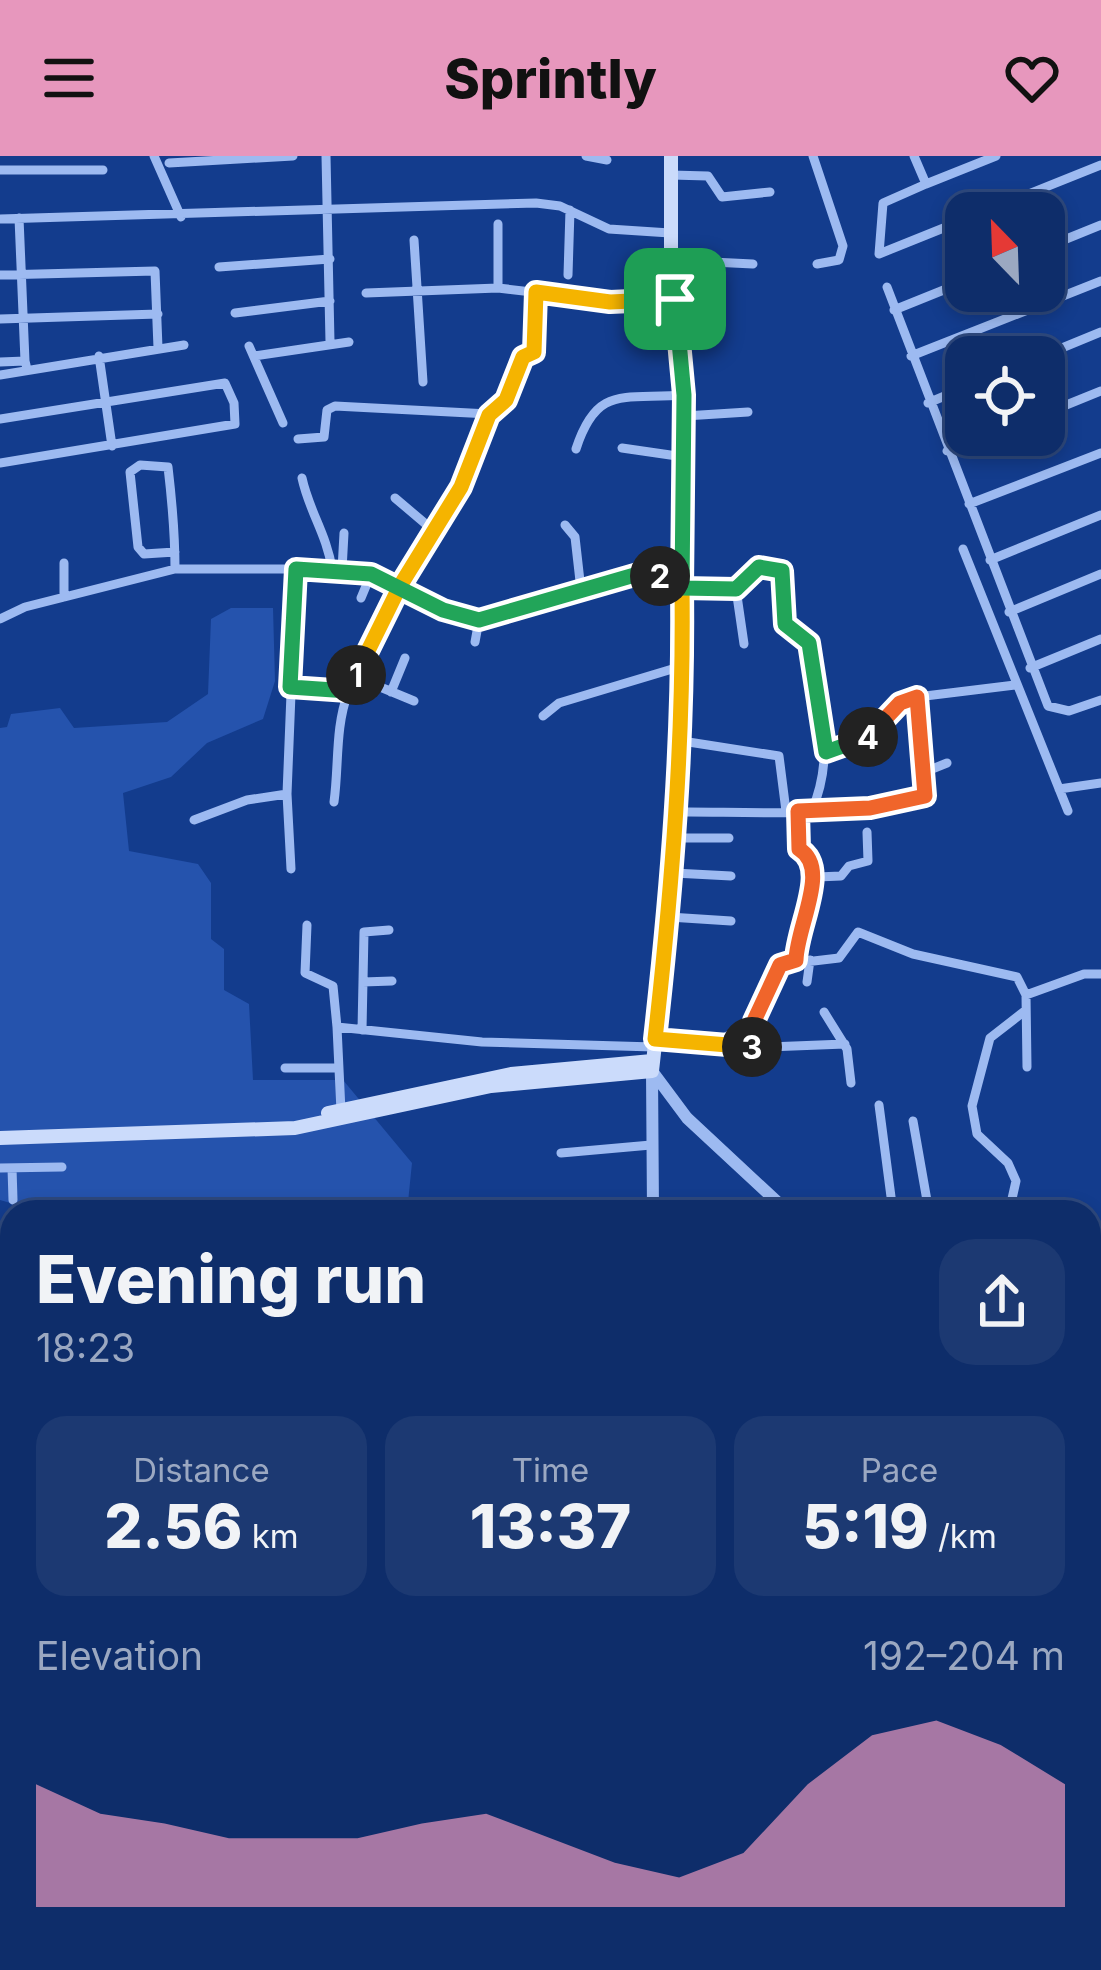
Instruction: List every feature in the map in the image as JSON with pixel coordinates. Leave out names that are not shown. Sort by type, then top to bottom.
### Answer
[{"type":"main road","points":[[653,1055],[678,838],[682,741],[685,416],[671,260],[670,156]]},
{"type":"main road","points":[[0,1134],[292,1119],[511,1074],[653,1055]]},
{"type":"main road","points":[[0,1134],[295,1128],[653,1055]]},
{"type":"street","points":[[17,156],[17,170]]},
{"type":"street","points":[[154,156],[181,217]]},
{"type":"street","points":[[169,163],[210,157],[293,156]]},
{"type":"street","points":[[326,156],[330,343]]},
{"type":"street","points":[[586,156],[608,160]]},
{"type":"street","points":[[813,156],[843,246],[839,260],[817,264]]},
{"type":"street","points":[[914,156],[926,184]]},
{"type":"street","points":[[945,227],[879,254],[883,202],[996,156]]},
{"type":"street","points":[[1034,192],[1101,165]]},
{"type":"street","points":[[0,170],[104,170]]},
{"type":"street","points":[[670,176],[708,176],[722,197],[770,192]]},
{"type":"street","points":[[0,219],[181,217],[536,202],[570,210],[609,229],[670,232]]},
{"type":"street","points":[[568,274],[570,210]]},
{"type":"street","points":[[19,218],[26,365]]},
{"type":"street","points":[[497,224],[497,288]]},
{"type":"street","points":[[1065,240],[1101,225]]},
{"type":"street","points":[[414,240],[423,382]]},
{"type":"street","points":[[219,267],[330,260]]},
{"type":"street","points":[[671,260],[753,263]]},
{"type":"street","points":[[0,275],[155,271],[158,348]]},
{"type":"street","points":[[911,356],[1101,280]]},
{"type":"street","points":[[887,287],[945,446]]},
{"type":"street","points":[[366,292],[497,288],[610,302],[675,299]]},
{"type":"street","points":[[894,310],[945,289]]},
{"type":"street","points":[[334,802],[348,691],[400,586],[479,450],[489,415],[506,400],[523,357],[534,352],[536,292]]},
{"type":"street","points":[[235,313],[331,301]]},
{"type":"street","points":[[0,319],[158,314]]},
{"type":"street","points":[[1065,347],[1101,332]]},
{"type":"street","points":[[283,423],[252,351],[349,342]]},
{"type":"street","points":[[0,362],[26,365],[184,345]]},
{"type":"street","points":[[100,356],[112,446]]},
{"type":"street","points":[[0,375],[26,365]]},
{"type":"street","points":[[0,418],[225,383],[234,403],[235,424],[0,463]]},
{"type":"street","points":[[1065,406],[1101,391]]},
{"type":"street","points":[[576,449],[594,407],[608,400],[684,395]]},
{"type":"street","points":[[928,403],[945,396]]},
{"type":"street","points":[[298,439],[324,436],[327,410],[335,406],[489,415]]},
{"type":"street","points":[[685,416],[748,412]]},
{"type":"street","points":[[622,448],[684,457]]},
{"type":"street","points":[[969,504],[1101,453]]},
{"type":"street","points":[[949,456],[1030,668],[1056,712],[1101,700]]},
{"type":"street","points":[[176,552],[144,554],[138,547],[130,472],[140,465],[167,467],[176,552],[176,569]]},
{"type":"street","points":[[302,478],[308,508],[328,541],[337,569]]},
{"type":"street","points":[[395,498],[434,531]]},
{"type":"street","points":[[990,560],[1101,515]]},
{"type":"street","points":[[565,525],[575,537],[581,590]]},
{"type":"street","points":[[337,569],[344,532]]},
{"type":"street","points":[[963,550],[1068,811]]},
{"type":"street","points":[[64,563],[64,597]]},
{"type":"street","points":[[0,619],[64,597],[176,569],[337,569],[371,574],[443,610],[479,620],[651,574],[682,588],[736,589],[759,567],[782,571],[785,624],[809,643],[826,752],[824,789],[812,810]]},
{"type":"street","points":[[291,869],[287,794],[296,569]]},
{"type":"street","points":[[362,598],[371,574]]},
{"type":"street","points":[[1009,612],[1101,574]]},
{"type":"street","points":[[736,589],[744,644]]},
{"type":"street","points":[[475,642],[479,620]]},
{"type":"street","points":[[1030,668],[1101,639]]},
{"type":"street","points":[[392,692],[405,658]]},
{"type":"street","points":[[542,716],[559,703],[680,667]]},
{"type":"street","points":[[356,676],[414,700]]},
{"type":"street","points":[[826,752],[859,744],[900,703],[917,697],[1016,685]]},
{"type":"street","points":[[290,687],[348,691]]},
{"type":"street","points":[[680,812],[792,811],[918,802],[925,796],[917,697]]},
{"type":"street","points":[[682,741],[779,756],[799,849],[815,866],[817,877],[802,913],[796,960]]},
{"type":"street","points":[[922,773],[947,763]]},
{"type":"street","points":[[1058,789],[1101,783]]},
{"type":"street","points":[[194,820],[287,794]]},
{"type":"street","points":[[817,877],[841,876],[850,866],[868,861],[867,832]]},
{"type":"street","points":[[678,838],[729,838]]},
{"type":"street","points":[[674,873],[731,876]]},
{"type":"street","points":[[669,916],[731,921]]},
{"type":"street","points":[[307,925],[304,973],[334,986],[341,1111]]},
{"type":"street","points":[[362,1030],[365,929],[389,930]]},
{"type":"street","points":[[716,1043],[754,1021],[780,965],[839,958],[854,933],[863,932],[913,954],[1017,977],[1026,995],[1027,1067]]},
{"type":"street","points":[[807,982],[810,960]]},
{"type":"street","points":[[1026,995],[1084,974],[1101,974]]},
{"type":"street","points":[[363,982],[392,982]]},
{"type":"street","points":[[1012,1200],[1016,1181],[1008,1163],[977,1134],[973,1106],[990,1038],[1026,1010]]},
{"type":"street","points":[[824,1012],[832,1033],[845,1044],[851,1083]]},
{"type":"street","points":[[754,1021],[765,1046]]},
{"type":"street","points":[[337,1027],[653,1055],[716,1043],[845,1044]]},
{"type":"street","points":[[653,1055],[653,1200]]},
{"type":"street","points":[[653,1055],[687,1118],[775,1200]]},
{"type":"street","points":[[285,1068],[338,1068]]},
{"type":"street","points":[[879,1105],[892,1200]]},
{"type":"street","points":[[913,1121],[927,1200]]},
{"type":"street","points":[[561,1153],[651,1145]]},
{"type":"street","points":[[0,1168],[62,1166]]},
{"type":"street","points":[[13,1168],[13,1200]]},
{"type":"shaded area","points":[[231,608],[273,608],[275,681],[263,719],[207,743],[171,777],[123,793],[129,851],[198,864],[211,883],[211,939],[224,949],[224,990],[249,1004],[253,1080],[343,1080],[412,1163],[408,1200],[0,1200],[0,728],[7,727],[11,714],[60,708],[74,728],[167,722],[208,694],[211,619]]},
{"type":"route","points":[[675,299],[610,302],[536,292],[534,352],[523,357],[506,400],[489,415],[461,487],[400,586],[348,691],[290,687],[296,569],[371,574],[400,586],[443,610],[479,620],[638,574],[660,576],[682,588],[680,812],[655,1039],[765,1046],[754,1021],[780,965],[796,960],[802,913],[817,877],[807,853],[799,849],[798,811],[870,808],[918,802],[925,796],[917,697],[900,703],[893,716],[859,744],[826,752],[809,643],[785,624],[782,571],[759,567],[736,589],[682,588],[684,395],[675,299]]}]
